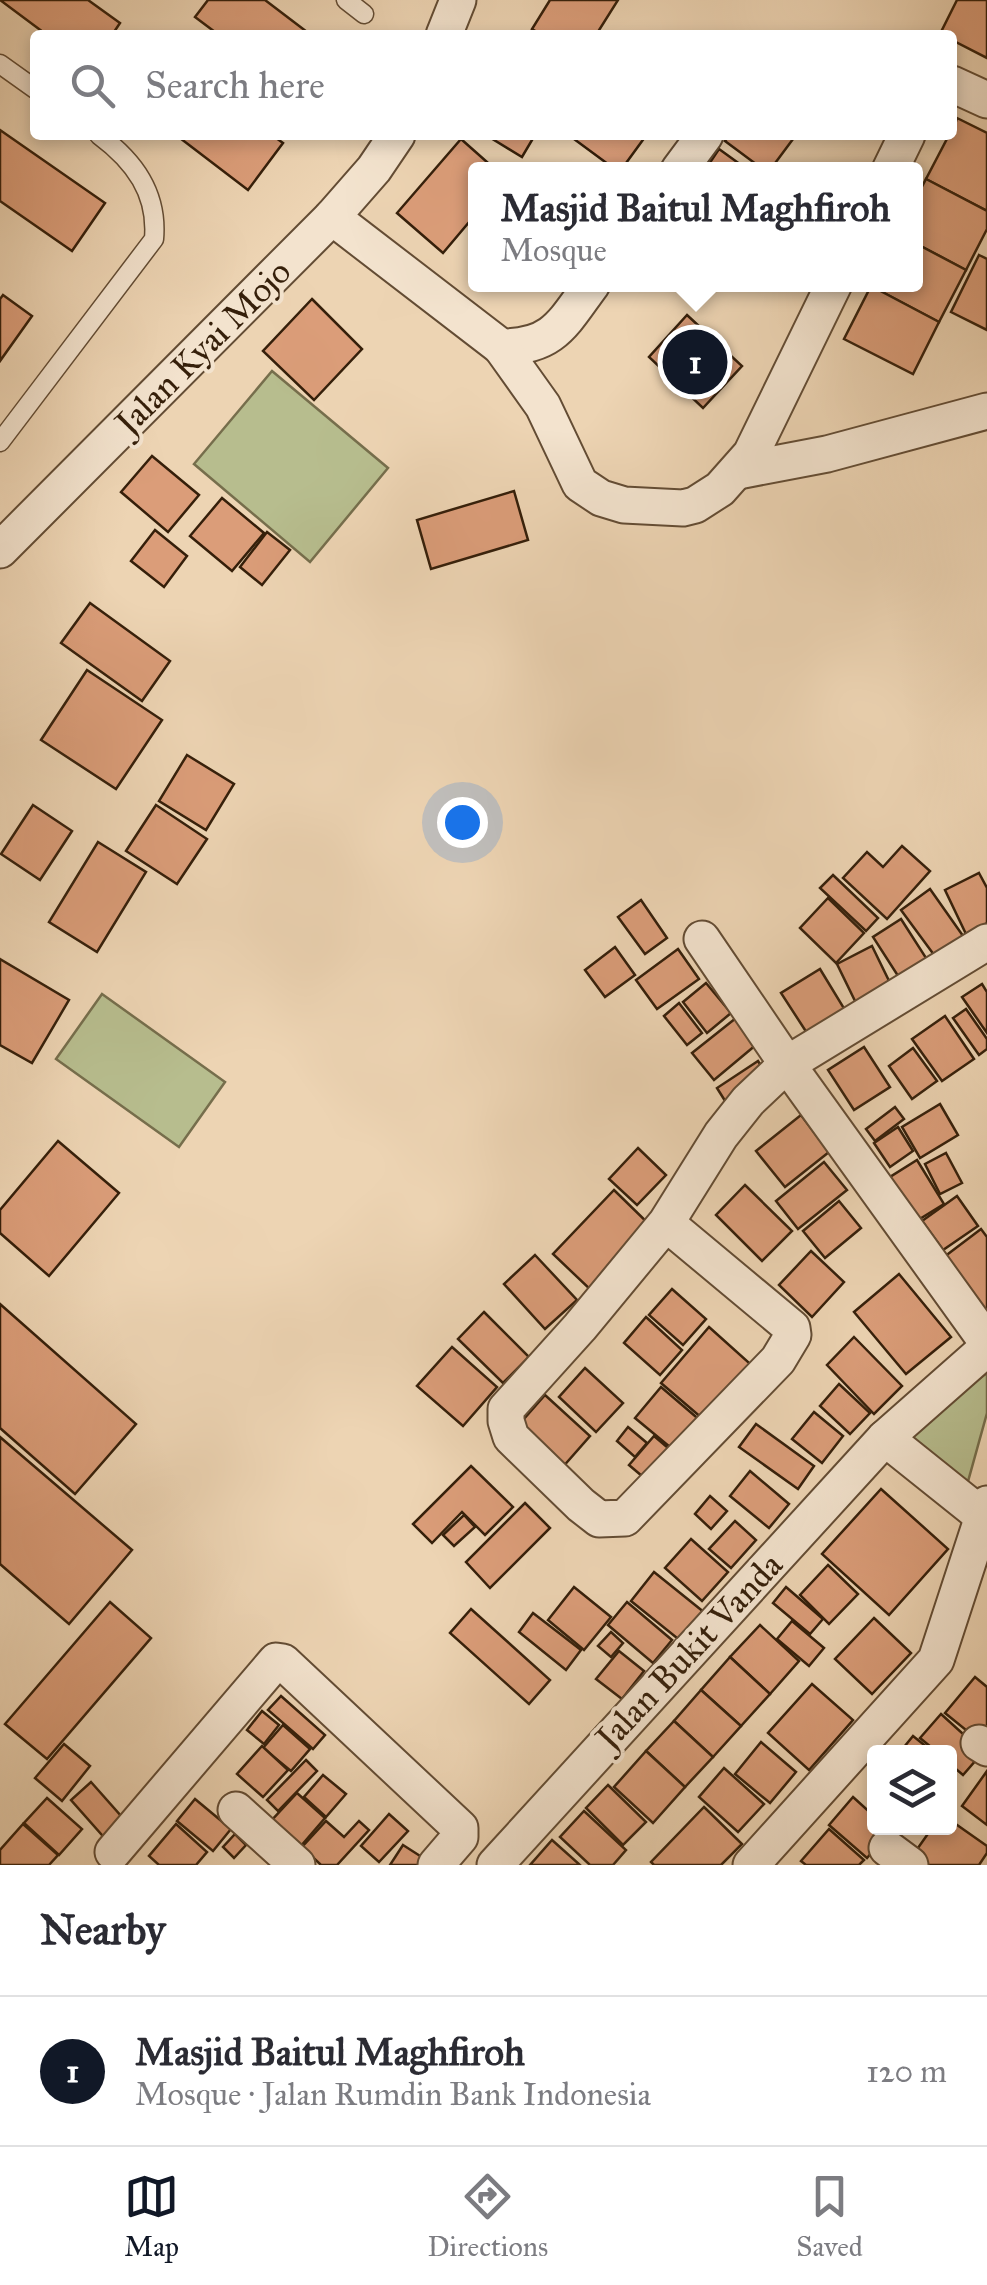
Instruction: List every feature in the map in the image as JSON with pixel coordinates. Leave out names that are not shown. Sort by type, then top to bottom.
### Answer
[{"type":"street","points":[[446,30],[458,0]]},
{"type":"street","points":[[957,86],[987,100]]},
{"type":"street","name":"Jalan Kyai Mojo","points":[[0,550],[332,217],[394,140]]},
{"type":"street","points":[[685,162],[702,140]]},
{"type":"street","points":[[332,217],[501,347],[544,406],[580,484],[624,505],[695,506],[738,471],[752,454],[830,292]]},
{"type":"street","points":[[501,347],[536,344],[550,336],[586,292]]},
{"type":"street","points":[[738,471],[827,454],[987,411]]},
{"type":"street","points":[[702,939],[987,1345]]},
{"type":"street","points":[[666,1223],[792,1328],[793,1335],[765,1374],[624,1518],[599,1518],[512,1437],[506,1409],[513,1397],[580,1327],[666,1223],[748,1101],[787,1064],[987,942]]},
{"type":"street","name":"Jalan Bukit Vanda","points":[[495,1865],[884,1438],[987,1345]]},
{"type":"street","points":[[751,1865],[936,1660],[986,1511],[884,1438]]},
{"type":"street","points":[[113,1852],[276,1662],[284,1662],[460,1828],[460,1837],[436,1865]]},
{"type":"street","points":[[236,1810],[297,1865]]},
{"type":"lane","points":[[346,0],[364,14]]},
{"type":"lane","points":[[0,64],[30,85]]},
{"type":"lane","points":[[0,442],[154,239],[156,216],[143,180],[122,152],[106,140]]},
{"type":"green space","points":[[272,371],[388,468],[310,562],[194,464]]},
{"type":"green space","points":[[102,994],[225,1082],[179,1147],[56,1059]]},
{"type":"green space","points":[[987,1373],[987,1413],[967,1485],[904,1432]]},
{"type":"building","points":[[0,0],[88,0],[120,23],[115,30],[40,30]]},
{"type":"building","points":[[208,0],[265,0],[304,30],[212,30],[195,17]]},
{"type":"building","points":[[550,0],[618,0],[599,30],[532,29]]},
{"type":"building","points":[[957,0],[987,0],[987,58],[957,43],[957,30],[942,30]]},
{"type":"building","points":[[957,118],[987,133],[987,211],[926,179],[946,140],[957,140]]},
{"type":"building","points":[[0,130],[105,203],[72,251],[0,201]]},
{"type":"building","points":[[183,140],[283,143],[248,190]]},
{"type":"building","points":[[460,140],[487,162],[468,162],[468,223],[443,253],[397,213]]},
{"type":"building","points":[[494,140],[532,140],[522,157]]},
{"type":"building","points":[[575,140],[643,140],[627,162],[605,162]]},
{"type":"building","points":[[792,140],[776,162],[753,162],[725,141]]},
{"type":"building","points":[[719,149],[737,162],[710,162]]},
{"type":"building","points":[[926,179],[987,211],[987,229],[966,270],[923,247]]},
{"type":"building","points":[[923,247],[966,270],[939,322],[882,292],[923,292]]},
{"type":"building","points":[[979,255],[987,259],[987,330],[951,312]]},
{"type":"building","points":[[868,292],[882,292],[939,322],[913,374],[844,339]]},
{"type":"building","points":[[3,295],[32,316],[0,361],[0,299]]},
{"type":"building","points":[[312,299],[362,349],[314,400],[263,351]]},
{"type":"building","points":[[687,315],[742,366],[703,408],[649,357]]},
{"type":"building","points":[[152,456],[199,495],[168,532],[121,492]]},
{"type":"building","points":[[514,491],[528,540],[431,569],[417,520]]},
{"type":"building","points":[[222,498],[264,533],[232,571],[190,536]]},
{"type":"building","points":[[155,530],[187,556],[164,587],[131,561]]},
{"type":"building","points":[[267,532],[290,550],[262,585],[240,567]]},
{"type":"building","points":[[90,603],[170,661],[142,701],[61,643]]},
{"type":"building","points":[[87,670],[162,720],[116,789],[41,740]]},
{"type":"building","points":[[187,755],[234,784],[206,830],[159,801]]},
{"type":"building","points":[[33,805],[72,831],[40,880],[1,854]]},
{"type":"building","points":[[156,805],[207,839],[177,884],[126,851]]},
{"type":"building","points":[[98,842],[146,872],[97,952],[49,922]]},
{"type":"building","points":[[902,846],[930,871],[887,919],[843,878],[867,852],[883,867]]},
{"type":"building","points":[[979,873],[987,888],[987,923],[966,934],[945,890]]},
{"type":"building","points":[[833,875],[878,918],[866,931],[820,888]]},
{"type":"building","points":[[930,889],[968,943],[940,963],[901,910]]},
{"type":"building","points":[[828,898],[864,933],[836,963],[800,928]]},
{"type":"building","points":[[641,900],[667,938],[645,954],[618,917]]},
{"type":"building","points":[[901,919],[928,961],[900,979],[873,937]]},
{"type":"building","points":[[872,946],[892,987],[857,1005],[837,964]]},
{"type":"building","points":[[615,947],[635,975],[605,997],[585,970]]},
{"type":"building","points":[[678,949],[699,979],[657,1009],[636,980]]},
{"type":"building","points":[[0,959],[69,1000],[32,1063],[0,1045]]},
{"type":"building","points":[[820,969],[845,1010],[807,1033],[781,993]]},
{"type":"building","points":[[706,983],[731,1013],[707,1033],[683,1002]]},
{"type":"building","points":[[982,984],[987,992],[987,1033],[962,997]]},
{"type":"building","points":[[679,1003],[702,1033],[687,1045],[664,1016]]},
{"type":"building","points":[[966,1009],[987,1039],[987,1049],[979,1055],[953,1018]]},
{"type":"building","points":[[945,1016],[974,1059],[942,1081],[912,1039]]},
{"type":"building","points":[[736,1018],[757,1044],[714,1080],[692,1053]]},
{"type":"building","points":[[864,1047],[890,1087],[854,1110],[828,1070]]},
{"type":"building","points":[[913,1048],[937,1081],[912,1099],[889,1066]]},
{"type":"building","points":[[758,1061],[768,1077],[727,1104],[717,1088]]},
{"type":"building","points":[[940,1104],[958,1135],[920,1158],[902,1127]]},
{"type":"building","points":[[895,1107],[904,1119],[875,1141],[866,1129]]},
{"type":"building","points":[[801,1115],[829,1152],[785,1187],[756,1151]]},
{"type":"building","points":[[898,1127],[913,1151],[890,1167],[874,1143]]},
{"type":"building","points":[[58,1141],[119,1193],[49,1276],[0,1233],[0,1210]]},
{"type":"building","points":[[638,1148],[666,1175],[637,1205],[609,1179]]},
{"type":"building","points":[[946,1153],[962,1183],[940,1194],[925,1164]]},
{"type":"building","points":[[917,1160],[944,1204],[918,1220],[890,1177]]},
{"type":"building","points":[[824,1162],[847,1190],[798,1229],[776,1201]]},
{"type":"building","points":[[745,1185],[792,1231],[762,1261],[716,1215]]},
{"type":"building","points":[[614,1190],[654,1229],[594,1293],[553,1254]]},
{"type":"building","points":[[957,1196],[978,1226],[943,1250],[922,1221]]},
{"type":"building","points":[[839,1201],[861,1228],[825,1258],[803,1231]]},
{"type":"building","points":[[981,1229],[987,1237],[987,1314],[944,1257]]},
{"type":"building","points":[[811,1251],[844,1282],[812,1317],[779,1285]]},
{"type":"building","points":[[535,1255],[577,1300],[545,1329],[504,1284]]},
{"type":"building","points":[[899,1274],[951,1337],[906,1374],[854,1312]]},
{"type":"building","points":[[672,1289],[706,1319],[683,1345],[649,1315]]},
{"type":"building","points":[[0,1304],[136,1424],[75,1494],[0,1428]]},
{"type":"building","points":[[484,1312],[529,1357],[503,1383],[458,1339]]},
{"type":"building","points":[[646,1317],[682,1350],[660,1375],[624,1343]]},
{"type":"building","points":[[709,1327],[757,1370],[710,1425],[661,1383]]},
{"type":"building","points":[[854,1337],[902,1386],[874,1414],[827,1365]]},
{"type":"building","points":[[452,1347],[497,1387],[463,1426],[417,1386]]},
{"type":"building","points":[[585,1368],[623,1403],[596,1432],[559,1397]]},
{"type":"building","points":[[839,1384],[870,1413],[850,1434],[820,1406]]},
{"type":"building","points":[[661,1387],[702,1422],[676,1452],[635,1418]]},
{"type":"building","points":[[545,1395],[590,1436],[561,1469],[516,1428]]},
{"type":"building","points":[[814,1412],[843,1436],[822,1463],[792,1439]]},
{"type":"building","points":[[756,1424],[814,1466],[798,1489],[739,1447]]},
{"type":"building","points":[[628,1427],[647,1443],[635,1457],[617,1441]]},
{"type":"building","points":[[654,1436],[674,1453],[649,1482],[629,1465]]},
{"type":"building","points":[[0,1437],[132,1550],[69,1624],[0,1564]]},
{"type":"building","points":[[471,1466],[513,1507],[485,1535],[462,1512],[432,1543],[413,1524]]},
{"type":"building","points":[[750,1471],[789,1504],[769,1528],[730,1496]]},
{"type":"building","points":[[881,1489],[948,1549],[889,1615],[822,1554]]},
{"type":"building","points":[[710,1496],[727,1511],[711,1529],[695,1514]]},
{"type":"building","points":[[525,1503],[550,1528],[490,1588],[466,1562]]},
{"type":"building","points":[[464,1515],[475,1527],[454,1546],[443,1535]]},
{"type":"building","points":[[735,1521],[756,1540],[731,1568],[709,1549]]},
{"type":"building","points":[[691,1539],[728,1572],[702,1601],[665,1568]]},
{"type":"building","points":[[828,1565],[858,1594],[829,1624],[800,1595]]},
{"type":"building","points":[[654,1572],[705,1613],[682,1642],[631,1601]]},
{"type":"building","points":[[574,1587],[611,1617],[584,1650],[548,1620]]},
{"type":"building","points":[[786,1587],[823,1619],[810,1634],[773,1603]]},
{"type":"building","points":[[110,1602],[151,1638],[47,1759],[5,1724]]},
{"type":"building","points":[[627,1602],[672,1640],[653,1663],[608,1625]]},
{"type":"building","points":[[471,1609],[550,1680],[529,1704],[450,1633]]},
{"type":"building","points":[[533,1613],[581,1650],[566,1670],[519,1632]]},
{"type":"building","points":[[874,1618],[911,1653],[872,1694],[835,1659]]},
{"type":"building","points":[[792,1621],[824,1648],[809,1666],[777,1639]]},
{"type":"building","points":[[760,1625],[799,1661],[770,1694],[730,1657]]},
{"type":"building","points":[[611,1632],[623,1643],[611,1657],[598,1646]]},
{"type":"building","points":[[619,1651],[644,1671],[622,1699],[596,1679]]},
{"type":"building","points":[[730,1657],[770,1694],[741,1726],[701,1690]]},
{"type":"building","points":[[975,1677],[987,1687],[987,1747],[945,1713]]},
{"type":"building","points":[[812,1684],[853,1720],[809,1770],[768,1733]]},
{"type":"building","points":[[701,1690],[741,1726],[713,1757],[674,1721]]},
{"type":"building","points":[[281,1696],[325,1735],[313,1749],[268,1710]]},
{"type":"building","points":[[262,1711],[279,1725],[264,1744],[247,1730]]},
{"type":"building","points":[[941,1714],[983,1752],[963,1775],[957,1770],[957,1745],[928,1745],[920,1738]]},
{"type":"building","points":[[674,1721],[713,1757],[685,1787],[646,1751]]},
{"type":"building","points":[[283,1725],[310,1749],[291,1771],[263,1748]]},
{"type":"building","points":[[913,1736],[924,1745],[906,1745]]},
{"type":"building","points":[[761,1742],[796,1772],[770,1803],[735,1774]]},
{"type":"building","points":[[64,1744],[90,1766],[62,1801],[35,1778]]},
{"type":"building","points":[[262,1746],[288,1770],[263,1797],[237,1774]]},
{"type":"building","points":[[646,1751],[685,1787],[653,1823],[614,1787]]},
{"type":"building","points":[[306,1760],[317,1771],[278,1811],[267,1800]]},
{"type":"building","points":[[724,1768],[764,1804],[738,1832],[699,1797]]},
{"type":"building","points":[[987,1771],[987,1825],[962,1806]]},
{"type":"building","points":[[323,1775],[346,1794],[326,1817],[304,1797]]},
{"type":"building","points":[[91,1782],[129,1825],[109,1843],[71,1800]]},
{"type":"building","points":[[608,1785],[646,1822],[623,1845],[586,1808]]},
{"type":"building","points":[[297,1793],[325,1818],[300,1847],[271,1821]]},
{"type":"building","points":[[853,1797],[867,1810],[867,1835],[887,1835],[867,1858],[829,1825]]},
{"type":"building","points":[[47,1798],[82,1829],[59,1855],[24,1823]]},
{"type":"building","points":[[195,1799],[231,1829],[213,1851],[177,1821]]},
{"type":"building","points":[[704,1807],[742,1844],[721,1865],[654,1865],[651,1862]]},
{"type":"building","points":[[584,1811],[626,1850],[613,1865],[590,1865],[560,1837]]},
{"type":"building","points":[[389,1814],[408,1831],[379,1862],[361,1846]]},
{"type":"building","points":[[326,1821],[344,1837],[359,1821],[369,1830],[337,1865],[321,1865],[302,1847]]},
{"type":"building","points":[[23,1824],[58,1855],[49,1865],[0,1865],[0,1850]]},
{"type":"building","points":[[176,1824],[207,1852],[196,1865],[159,1865],[149,1856]]},
{"type":"building","points":[[957,1825],[987,1846],[979,1865],[906,1865],[927,1835],[957,1835]]},
{"type":"building","points":[[829,1829],[864,1860],[859,1865],[806,1865],[801,1861]]},
{"type":"building","points":[[235,1834],[246,1845],[234,1858],[223,1847]]},
{"type":"building","points":[[552,1840],[580,1865],[530,1865]]},
{"type":"building","points":[[403,1845],[428,1861],[425,1865],[390,1865]]},
{"type":"place","name":"Masjid Baitul Maghfiroh","points":[[695,362]]}]
